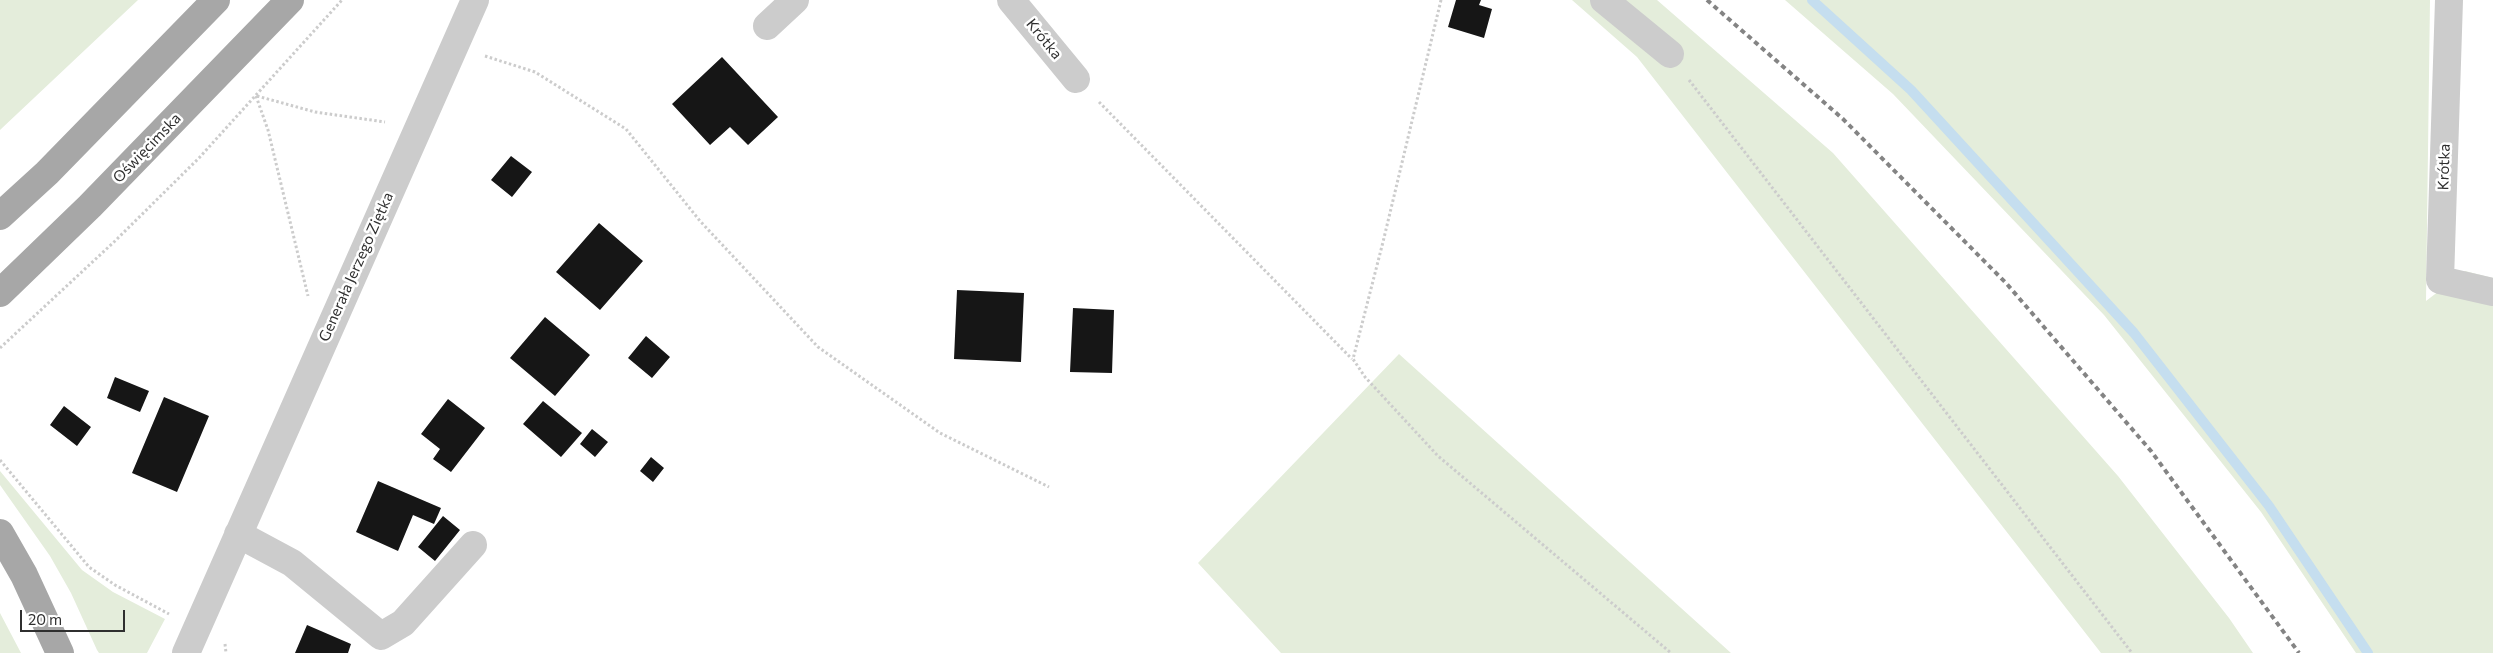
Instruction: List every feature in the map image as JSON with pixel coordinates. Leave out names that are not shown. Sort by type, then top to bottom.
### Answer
[{"type":"main road","points":[[0,216],[47,173],[216,0]]},
{"type":"main road","name":"Oświęcimska","points":[[0,293],[90,206],[290,0]]},
{"type":"main road","points":[[0,533],[24,575],[60,653]]},
{"type":"main road","points":[[0,558],[24,575]]},
{"type":"street","name":"Generała Jerzego Ziętka","points":[[186,653],[474,0]]},
{"type":"street","points":[[767,26],[795,0]]},
{"type":"street","name":"Krótka","points":[[1011,0],[1076,79]]},
{"type":"street","points":[[1604,0],[1670,54]]},
{"type":"street","name":"Krótka","points":[[2449,0],[2440,280],[2493,292]]},
{"type":"street","points":[[238,534],[292,563],[381,636],[403,623],[473,545]]},
{"type":"path","points":[[0,348],[134,222],[256,96],[342,0]]},
{"type":"path","points":[[1353,359],[1441,0]]},
{"type":"path","points":[[454,46],[535,72],[626,129],[700,221],[818,347],[940,433],[1049,487]]},
{"type":"path","points":[[1670,54],[2132,653]]},
{"type":"path","points":[[1076,79],[1353,359],[1365,377],[1438,456],[1671,653]]},
{"type":"path","points":[[256,96],[315,112],[418,127]]},
{"type":"path","points":[[256,96],[268,130],[309,300]]},
{"type":"path","points":[[0,460],[89,567],[115,585],[172,616]]},
{"type":"green space","points":[[0,0],[138,0],[0,130]]},
{"type":"green space","points":[[1572,0],[1657,0],[1833,153],[2118,476],[2229,618],[2253,653],[2101,653],[1637,57]]},
{"type":"green space","points":[[1785,0],[2430,0],[2426,301],[2465,271],[2493,278],[2493,653],[2356,653],[2261,512],[2104,315],[1893,94]]},
{"type":"green space","points":[[1399,354],[1731,653],[1281,653],[1198,563]]},
{"type":"green space","points":[[0,471],[82,570],[113,592],[165,619],[147,653],[99,653],[71,593],[50,556],[0,485]]},
{"type":"green space","points":[[0,613],[21,653],[0,653]]},
{"type":"building","points":[[1456,0],[1481,0],[1479,5],[1492,9],[1484,38],[1448,27]]},
{"type":"building","points":[[722,57],[778,117],[748,145],[730,127],[710,145],[672,104]]},
{"type":"building","points":[[511,156],[532,172],[512,197],[491,180]]},
{"type":"building","points":[[599,223],[643,261],[600,310],[556,272]]},
{"type":"building","points":[[957,290],[1024,293],[1021,362],[954,359]]},
{"type":"building","points":[[1073,308],[1114,310],[1112,373],[1070,372]]},
{"type":"building","points":[[545,317],[590,355],[555,396],[510,358]]},
{"type":"building","points":[[646,336],[670,357],[652,378],[628,358]]},
{"type":"building","points":[[115,377],[149,391],[140,412],[107,398]]},
{"type":"building","points":[[164,397],[209,416],[177,492],[132,473]]},
{"type":"building","points":[[448,399],[485,428],[451,472],[433,459],[440,449],[421,434]]},
{"type":"building","points":[[543,401],[582,433],[561,457],[523,424]]},
{"type":"building","points":[[64,406],[91,427],[77,446],[50,425]]},
{"type":"building","points":[[592,429],[608,442],[595,457],[580,444]]},
{"type":"building","points":[[651,457],[664,468],[653,482],[640,471]]},
{"type":"building","points":[[378,481],[441,508],[434,524],[413,515],[398,551],[356,532]]},
{"type":"building","points":[[443,516],[460,530],[435,561],[418,547]]},
{"type":"building","points":[[307,625],[351,644],[348,653],[295,653]]},
{"type":"waterway","points":[[1812,0],[1911,90],[2134,333],[2269,506],[2368,653]]},
{"type":"railway","points":[[1707,0],[1843,119],[2006,283],[2151,451],[2299,653]]}]
